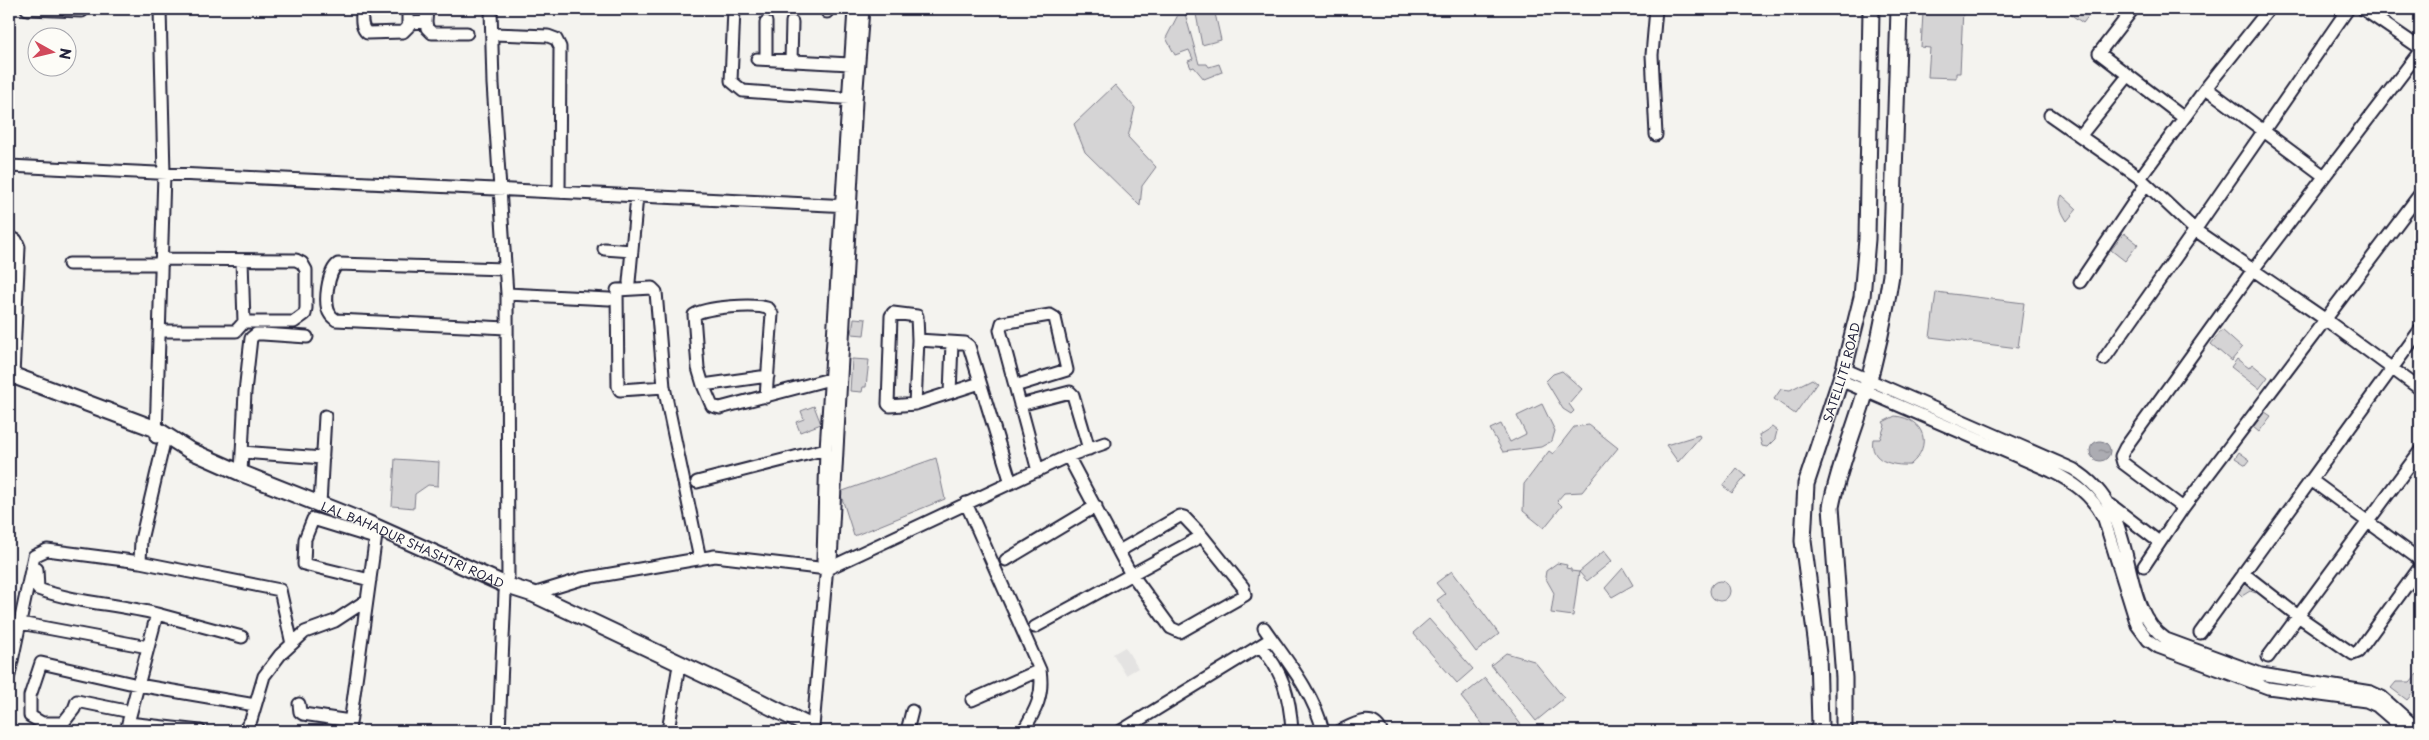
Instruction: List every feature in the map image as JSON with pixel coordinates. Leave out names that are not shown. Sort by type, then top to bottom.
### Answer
[{"type":"main road","name":"SATELLITE ROAD","points":[[1817,731],[1820,725],[1818,654],[1803,541],[1806,484],[1842,375],[1862,297],[1867,239],[1871,9]]},
{"type":"main road","points":[[1844,731],[1844,678],[1832,507],[1834,489],[1867,384],[1886,310],[1891,274],[1899,9]]},
{"type":"main road","name":"LAL BAHADUR SHASHTRI ROAD","points":[[10,377],[159,436],[241,473],[320,504],[376,534],[506,589],[533,594],[694,669],[813,730]]},
{"type":"main road","points":[[159,436],[197,461],[376,534]]},
{"type":"main road","points":[[506,589],[678,671],[813,730]]},
{"type":"street","points":[[28,9],[82,11]]},
{"type":"street","points":[[140,562],[141,540],[159,436],[164,174],[160,9]]},
{"type":"street","points":[[362,9],[362,23],[367,33],[403,32],[408,27],[408,9]]},
{"type":"street","points":[[427,9],[427,28],[432,33],[467,33]]},
{"type":"street","points":[[491,9],[507,294],[506,589],[499,731]]},
{"type":"street","points":[[734,9],[731,81],[743,91],[852,99]]},
{"type":"street","points":[[852,99],[850,64],[854,9]]},
{"type":"street","points":[[827,567],[823,560],[830,379],[852,99],[863,9]]},
{"type":"street","points":[[1656,9],[1652,55],[1656,135]]},
{"type":"street","points":[[2133,9],[2099,53],[2184,118]]},
{"type":"street","points":[[2080,282],[2184,118],[2269,9]]},
{"type":"street","points":[[2104,359],[2348,9]]},
{"type":"street","points":[[2183,508],[2123,463],[2121,456],[2253,270],[2420,50],[2364,9]]},
{"type":"street","points":[[408,23],[426,22]]},
{"type":"street","points":[[766,22],[761,59],[850,64]]},
{"type":"street","points":[[791,61],[792,22]]},
{"type":"street","points":[[492,34],[548,36],[556,39],[560,47],[559,192]]},
{"type":"street","points":[[2081,135],[2128,76]]},
{"type":"street","points":[[2206,88],[2324,176]]},
{"type":"street","points":[[2050,115],[2081,135],[2143,181],[2195,230],[2326,320],[2420,389]]},
{"type":"street","points":[[9,166],[845,205]]},
{"type":"street","points":[[2144,566],[2183,508],[2420,194]]},
{"type":"street","points":[[629,282],[637,196]]},
{"type":"street","points":[[813,730],[827,567],[831,561],[845,205]]},
{"type":"street","points":[[9,238],[16,240],[19,247],[10,377]]},
{"type":"street","points":[[604,249],[632,251]]},
{"type":"street","points":[[160,331],[236,331],[244,322],[242,260]]},
{"type":"street","points":[[70,264],[242,260],[296,260],[302,263],[306,270],[306,308],[301,318],[294,322],[244,322]]},
{"type":"street","points":[[505,269],[338,264],[330,274],[328,305],[330,314],[336,320],[507,328]]},
{"type":"street","points":[[664,387],[620,390],[618,386],[617,290],[652,288],[656,292],[664,387],[700,558]]},
{"type":"street","points":[[507,294],[609,299]]},
{"type":"street","points":[[766,397],[772,314],[769,309],[754,305],[704,310],[694,315],[693,322],[698,368],[703,386],[712,406],[716,408],[766,397],[830,379]]},
{"type":"street","points":[[915,404],[918,340],[917,316],[893,313],[891,316],[888,404],[890,406],[915,404],[980,384]]},
{"type":"street","points":[[1015,386],[1067,370],[1055,318],[1050,315],[1002,323],[1000,330],[1038,472]]},
{"type":"street","points":[[2200,633],[2420,330]]},
{"type":"street","points":[[241,473],[245,392],[252,338],[256,334],[307,337]]},
{"type":"street","points":[[918,340],[965,343],[969,346],[1011,483]]},
{"type":"street","points":[[950,393],[952,343]]},
{"type":"street","points":[[1842,375],[2073,469],[2090,480],[2102,504],[2120,530],[2136,590],[2140,616],[2166,639],[2232,665],[2261,674],[2365,690],[2382,697],[2404,725],[2420,731]]},
{"type":"street","points":[[703,386],[768,376]]},
{"type":"street","points":[[1020,405],[1066,392],[1073,394],[1089,449]]},
{"type":"street","points":[[320,504],[325,416]]},
{"type":"street","points":[[533,594],[582,579],[715,556],[827,567],[1038,472],[1068,456],[1106,443]]},
{"type":"street","points":[[697,482],[826,448]]},
{"type":"street","points":[[2268,657],[2420,451]]},
{"type":"street","points":[[242,452],[323,458]]},
{"type":"street","points":[[1068,456],[1128,569],[1171,628],[1180,632],[1244,596],[1246,592],[1202,536],[1184,517],[1180,516],[1119,551]]},
{"type":"street","points":[[2311,480],[2420,560]]},
{"type":"street","points":[[966,503],[1040,670],[1042,694],[1039,705],[1023,731]]},
{"type":"street","points":[[2102,504],[2159,542]]},
{"type":"street","points":[[1006,560],[1096,506]]},
{"type":"street","points":[[299,704],[300,712],[303,714],[349,726],[370,580],[376,534],[313,519],[305,539],[304,564],[370,580]]},
{"type":"street","points":[[1036,627],[1202,536]]},
{"type":"street","points":[[9,675],[34,556],[47,550],[140,562],[280,590],[292,644]]},
{"type":"street","points":[[2243,573],[2298,616],[2351,653],[2356,653],[2420,567]]},
{"type":"street","points":[[36,569],[38,589],[75,600],[126,607],[157,614],[242,637]]},
{"type":"street","points":[[244,731],[251,720],[264,676],[292,644],[305,632],[335,621],[367,600]]},
{"type":"street","points":[[129,722],[157,614]]},
{"type":"street","points":[[20,623],[148,647]]},
{"type":"street","points":[[1264,628],[1309,695],[1319,714],[1323,731]]},
{"type":"street","points":[[1121,731],[1271,639]]},
{"type":"street","points":[[1260,646],[1285,682],[1292,731]]},
{"type":"street","points":[[200,731],[129,722],[77,701],[74,709],[63,723],[42,723],[30,716],[30,696],[41,663],[138,685],[255,705]]},
{"type":"street","points":[[972,700],[1040,670]]},
{"type":"street","points":[[668,731],[678,671]]},
{"type":"street","points":[[907,731],[912,711]]},
{"type":"street","points":[[1340,731],[1356,723],[1370,721],[1378,724],[1381,731]]},
{"type":"shaded area","points":[[1195,9],[1214,9],[1221,40],[1202,45]]},
{"type":"shaded area","points":[[1911,9],[1963,9],[1960,73],[1956,73],[1956,78],[1928,77],[1930,48],[1921,47],[1923,13],[1911,12]]},
{"type":"shaded area","points":[[2074,9],[2094,9],[2083,23],[2070,14]]},
{"type":"shaded area","points":[[1184,10],[1199,64],[1207,64],[1209,67],[1219,64],[1222,72],[1204,79],[1194,67],[1191,68],[1188,61],[1193,59],[1189,50],[1175,55],[1166,38],[1180,11]]},
{"type":"shaded area","points":[[1115,85],[1135,108],[1128,137],[1156,167],[1142,186],[1140,206],[1085,152],[1074,124]]},
{"type":"shaded area","points":[[2062,195],[2077,209],[2067,221],[2060,205]]},
{"type":"shaded area","points":[[2124,233],[2138,244],[2125,261],[2111,250]]},
{"type":"shaded area","points":[[1936,292],[2024,303],[2018,348],[1930,337]]},
{"type":"shaded area","points":[[854,318],[866,319],[864,335],[852,334]]},
{"type":"shaded area","points":[[2222,330],[2242,348],[2231,361],[2211,344]]},
{"type":"shaded area","points":[[852,359],[869,360],[866,387],[863,387],[862,392],[850,391]]},
{"type":"shaded area","points":[[2237,359],[2249,368],[2252,364],[2268,377],[2259,389],[2231,367]]},
{"type":"shaded area","points":[[1562,371],[1582,389],[1569,404],[1574,411],[1571,414],[1563,409],[1546,381],[1553,374]]},
{"type":"shaded area","points":[[1812,379],[1817,383],[1795,414],[1774,399],[1781,389],[1790,390]]},
{"type":"shaded area","points":[[1542,404],[1555,431],[1552,441],[1541,447],[1503,452],[1490,429],[1501,424],[1510,442],[1526,434],[1517,416]]},
{"type":"shaded area","points":[[814,406],[821,424],[800,432],[796,422],[804,419],[801,411]]},
{"type":"shaded area","points":[[2265,412],[2271,416],[2259,432],[2253,427]]},
{"type":"shaded area","points":[[1895,416],[1913,422],[1922,434],[1922,450],[1910,465],[1883,461],[1878,457],[1873,446],[1873,439],[1880,439],[1885,425],[1883,422]]},
{"type":"shaded area","points":[[1589,425],[1618,448],[1582,492],[1564,493],[1557,501],[1562,506],[1544,528],[1523,511],[1524,484],[1549,451],[1553,454],[1574,427]]},
{"type":"shaded area","points":[[1772,427],[1777,431],[1775,439],[1767,447],[1762,446],[1759,435]]},
{"type":"shaded area","points":[[1699,435],[1700,437],[1678,462],[1666,445]]},
{"type":"shaded area","points":[[2239,452],[2250,460],[2246,465],[2235,458]]},
{"type":"shaded area","points":[[936,458],[945,499],[854,536],[840,492]]},
{"type":"shaded area","points":[[395,459],[439,462],[438,486],[428,485],[415,494],[414,508],[392,506]]},
{"type":"shaded area","points":[[1737,468],[1746,476],[1732,493],[1723,486]]},
{"type":"shaded area","points":[[1604,551],[1612,561],[1587,581],[1579,572]]},
{"type":"shaded area","points":[[1557,563],[1567,565],[1566,568],[1571,569],[1571,571],[1579,572],[1573,616],[1551,613],[1554,593],[1545,577],[1546,571]]},
{"type":"shaded area","points":[[1623,568],[1633,585],[1612,597],[1605,588]]},
{"type":"shaded area","points":[[1452,571],[1499,634],[1476,652],[1437,600],[1445,594],[1436,583]]},
{"type":"shaded area","points":[[2246,579],[2259,590],[2256,593],[2250,591],[2242,596],[2236,590]]},
{"type":"shaded area","points":[[1720,581],[1727,584],[1730,591],[1727,598],[1720,601],[1713,598],[1710,591],[1713,584]]},
{"type":"shaded area","points":[[1429,619],[1473,669],[1457,683],[1413,633]]},
{"type":"shaded area","points":[[1125,647],[1138,668],[1126,675],[1113,654]]},
{"type":"shaded area","points":[[1506,653],[1534,661],[1564,698],[1536,721],[1491,665]]},
{"type":"shaded area","points":[[2417,674],[2420,677],[2420,699],[2413,693],[2407,700],[2391,688],[2396,682],[2410,682]]},
{"type":"shaded area","points":[[1485,678],[1526,731],[1488,731],[1461,697]]},
{"type":"water","points":[[2100,441],[2107,444],[2110,451],[2107,458],[2100,461],[2093,458],[2090,451],[2093,444]]}]
